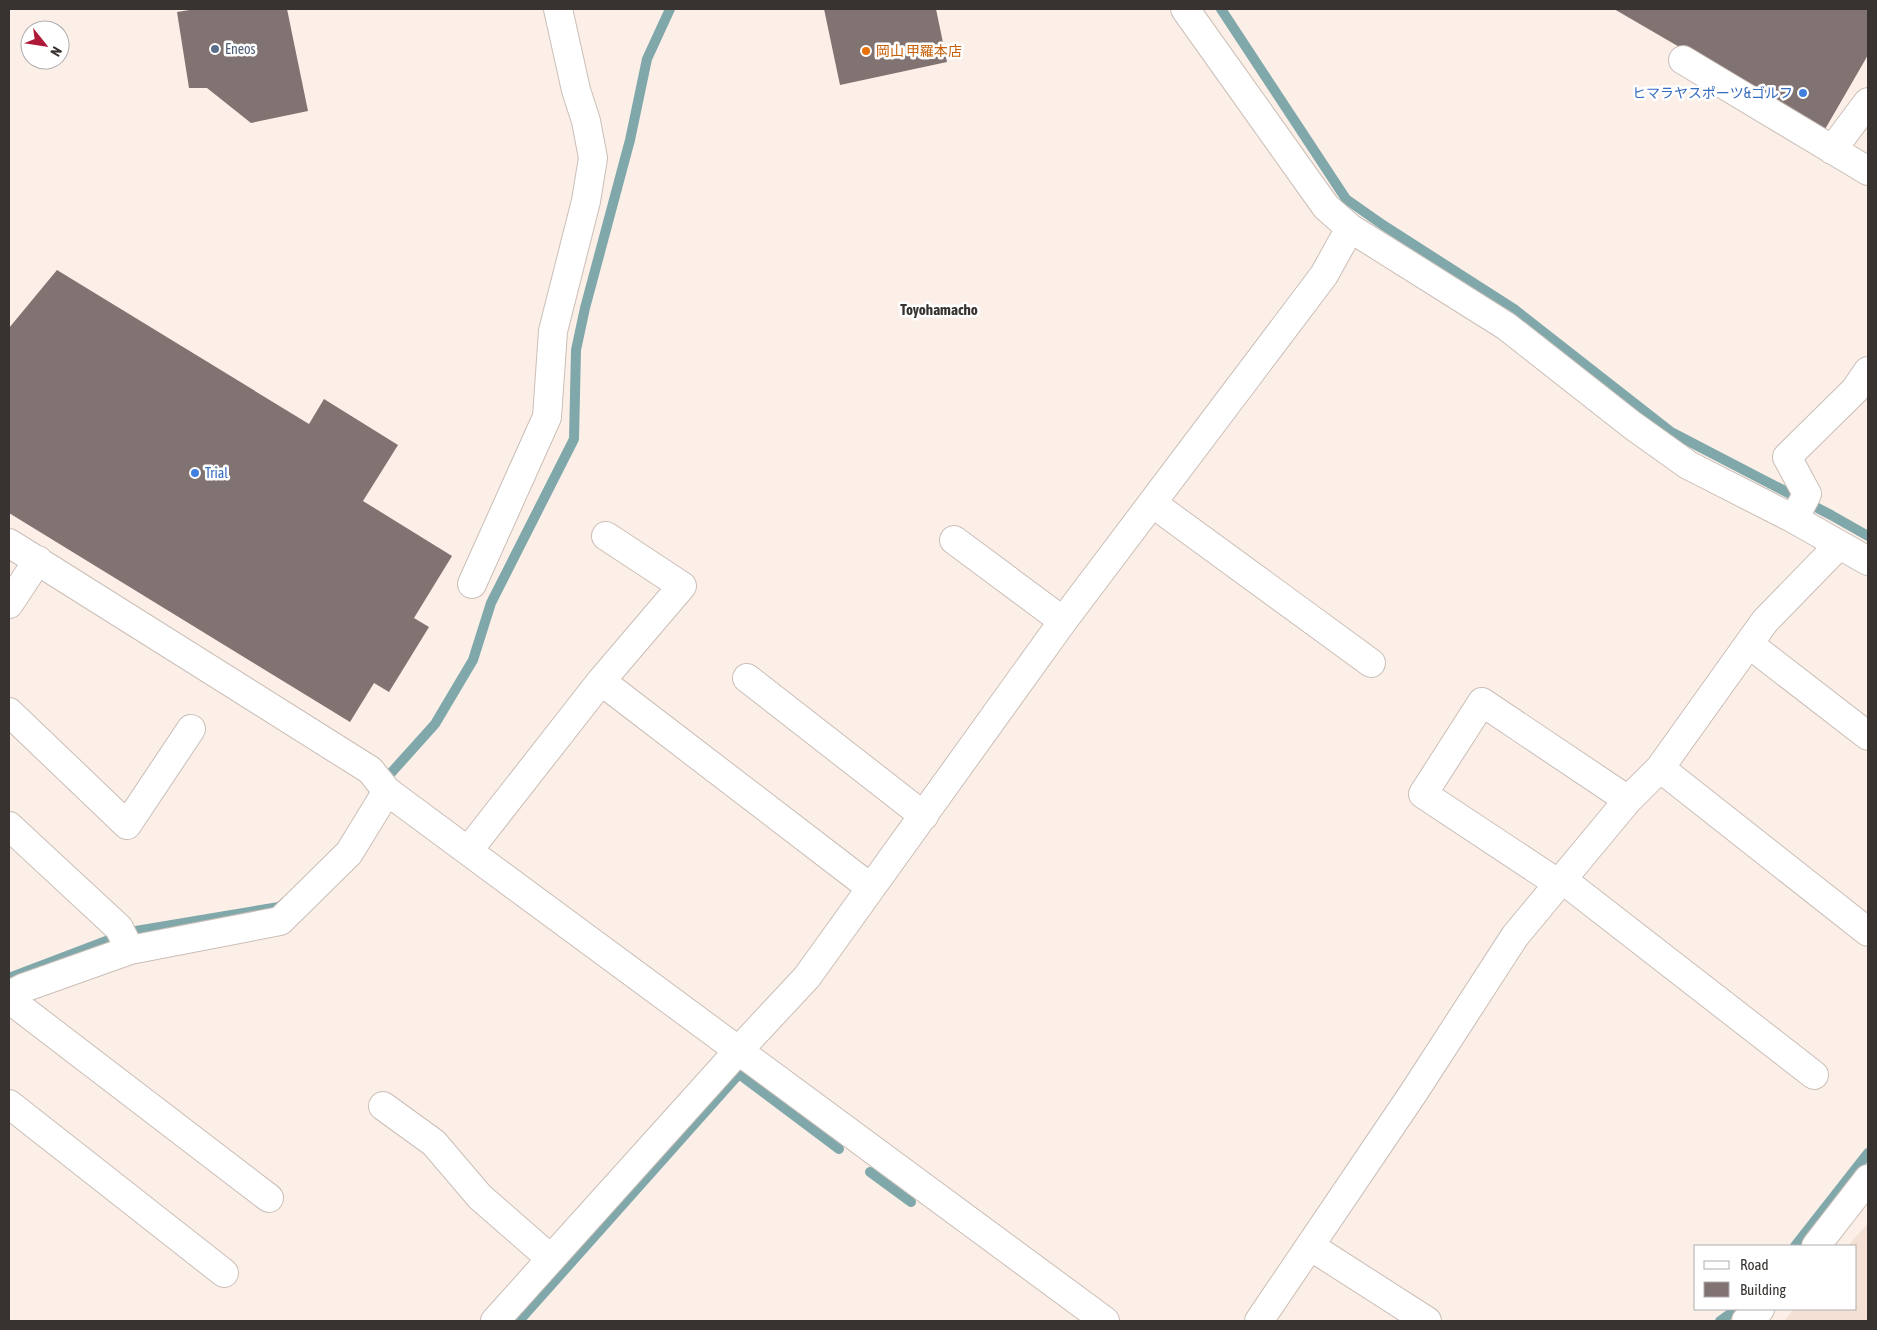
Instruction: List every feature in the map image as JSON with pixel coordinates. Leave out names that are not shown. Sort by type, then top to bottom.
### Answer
[{"type":"street","points":[[472,584],[547,417],[553,331],[586,201],[592,166],[593,158],[586,121],[576,90],[558,9]]},
{"type":"street","points":[[1185,9],[1326,207],[1350,228],[1506,326],[1632,425],[1688,465],[1801,507],[1839,545],[1868,561]]},
{"type":"street","points":[[1683,60],[1868,171]]},
{"type":"street","points":[[1832,150],[1868,102]]},
{"type":"street","points":[[495,1321],[807,977],[1063,621],[1324,275],[1350,228]]},
{"type":"street","points":[[1801,507],[1787,458],[1855,390],[1868,371]]},
{"type":"street","points":[[1152,503],[1371,664]]},
{"type":"street","points":[[468,851],[601,681],[682,586],[606,536]]},
{"type":"street","points":[[954,540],[1063,621]]},
{"type":"street","points":[[9,543],[370,770],[384,787],[468,851],[1105,1321]]},
{"type":"street","points":[[1259,1321],[1414,1092],[1515,936],[1628,800],[1660,768],[1765,621],[1839,545]]},
{"type":"street","points":[[9,604],[38,560]]},
{"type":"street","points":[[1749,644],[1868,736]]},
{"type":"street","points":[[747,678],[924,816]]},
{"type":"street","points":[[601,681],[872,888]]},
{"type":"street","points":[[1628,800],[1482,702],[1423,794],[1561,882],[1814,1075]]},
{"type":"street","points":[[9,712],[127,824],[191,729]]},
{"type":"street","points":[[1660,768],[1868,932]]},
{"type":"street","points":[[9,995],[125,940],[280,921],[349,853],[384,787]]},
{"type":"street","points":[[9,826],[125,940]]},
{"type":"street","points":[[9,999],[269,1198]]},
{"type":"street","points":[[9,1104],[224,1273]]},
{"type":"street","points":[[383,1106],[434,1143],[480,1197],[550,1259]]},
{"type":"street","points":[[1817,1245],[1868,1179]]},
{"type":"street","points":[[1310,1246],[1427,1321]]},
{"type":"street","points":[[1746,1321],[1759,1310]]},
{"type":"shaded area","points":[[1868,1223],[1868,1321],[1784,1321],[1793,1310],[1857,1310],[1857,1245],[1849,1245]]},
{"type":"building","points":[[196,9],[287,9],[308,111],[251,123],[207,88],[189,88],[177,12]]},
{"type":"building","points":[[824,9],[936,9],[947,62],[840,85]]},
{"type":"building","name":"ヒマラヤスポーツ&ゴルフ","points":[[1614,9],[1868,9],[1868,55],[1824,131]]},
{"type":"building","name":"Trial","points":[[57,270],[309,424],[324,399],[398,445],[363,501],[452,556],[414,618],[429,627],[389,692],[374,683],[350,722],[9,513],[9,328]]},
{"type":"waterway","points":[[382,783],[435,724],[473,660],[491,603],[574,439],[576,350],[585,308],[630,140],[647,59],[670,9]]},
{"type":"waterway","points":[[1221,9],[1346,199],[1514,309],[1671,432],[1868,536]]},
{"type":"waterway","points":[[9,978],[130,932],[279,907],[285,902]]},
{"type":"waterway","points":[[519,1321],[739,1074],[839,1149]]},
{"type":"waterway","points":[[1796,1245],[1868,1153]]},
{"type":"waterway","points":[[870,1172],[911,1202]]},
{"type":"waterway","points":[[1720,1321],[1736,1310]]},
{"type":"place","name":"Eneos","points":[[215,49]]},
{"type":"place","name":"岡山 甲羅本店","points":[[866,51]]},
{"type":"place","name":"ヒマラヤスポーツ&ゴルフ","points":[[1803,93]]},
{"type":"place","name":"Trial","points":[[195,473]]},
{"type":"district","name":"Toyohamacho","points":[[939,310]]}]
